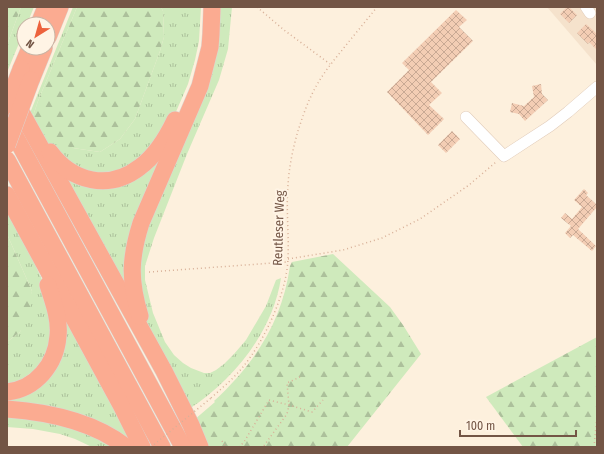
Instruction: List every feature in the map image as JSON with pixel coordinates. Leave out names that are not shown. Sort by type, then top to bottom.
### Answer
[{"type":"highway","points":[[56,17],[60,7]]},
{"type":"highway","points":[[23,116],[53,156],[74,174],[89,179],[104,181],[134,172],[157,149],[171,128],[185,100],[199,58],[202,42],[203,7]]},
{"type":"highway","points":[[164,371],[143,323],[136,302],[132,278],[133,255],[141,223],[200,86],[210,47],[212,7]]},
{"type":"highway","points":[[7,144],[26,75],[29,56]]},
{"type":"highway","points":[[7,105],[39,56]]},
{"type":"highway","points":[[7,85],[164,371],[191,425],[200,447]]},
{"type":"highway","points":[[7,121],[183,447]]},
{"type":"highway","points":[[7,160],[162,447]]},
{"type":"highway","points":[[7,195],[142,447]]},
{"type":"highway","points":[[7,392],[26,387],[39,378],[50,365],[57,347],[58,335],[56,313],[33,242]]},
{"type":"highway","points":[[7,408],[45,413],[70,419],[109,435],[126,447]]},
{"type":"street","points":[[466,117],[504,156],[550,126],[597,87]]},
{"type":"path","points":[[256,7],[330,64]]},
{"type":"path","name":"Reutleser Weg","points":[[151,447],[227,383],[242,368],[260,343],[269,325],[284,285],[288,262],[288,185],[298,132],[307,106],[318,83],[330,64],[377,7]]},
{"type":"path","points":[[288,259],[343,250],[382,238],[420,219],[469,185],[504,156]]},
{"type":"path","points":[[149,272],[288,262]]},
{"type":"path","points":[[263,447],[287,414],[289,405],[287,383],[300,377]]},
{"type":"path","points":[[239,447],[244,442],[269,400],[312,412],[323,400]]},
{"type":"path","points":[[594,447],[597,416]]},
{"type":"path","points":[[222,441],[226,447]]},
{"type":"shaded area","points":[[547,7],[597,7],[597,65]]},
{"type":"green space","points":[[7,7],[21,7],[18,16],[16,16],[16,21],[7,45]]},
{"type":"green space","points":[[21,7],[34,7],[30,16],[18,16]]},
{"type":"green space","points":[[73,7],[77,7],[33,116],[73,148],[100,152],[120,139],[135,119],[164,37],[163,11],[161,7],[201,7],[199,41],[188,84],[172,121],[136,167],[95,178],[50,148],[30,113],[53,56],[56,56],[56,49]]},
{"type":"green space","points":[[77,7],[161,7],[163,11],[164,37],[135,119],[120,139],[100,152],[73,148],[53,142],[33,116]]},
{"type":"green space","points":[[207,7],[209,7],[210,21],[206,50],[197,84],[142,212],[133,239],[129,276],[131,294],[135,307],[133,309],[56,170],[64,171],[89,183],[108,185],[118,183],[129,178],[152,161],[176,127],[185,110],[196,82],[204,53]]},
{"type":"green space","points":[[216,7],[232,7],[228,49],[219,80],[187,154],[154,238],[145,266],[145,280],[153,313],[165,342],[174,355],[191,368],[204,373],[210,373],[224,364],[246,340],[266,306],[276,280],[281,278],[277,298],[270,317],[249,352],[236,369],[221,384],[189,409],[144,316],[136,265]]},
{"type":"green space","points":[[16,21],[16,50],[8,70],[7,45]]},
{"type":"green space","points":[[7,209],[30,253],[43,282],[53,311],[49,361],[7,389],[7,342],[20,332],[32,291],[7,234]]},
{"type":"green space","points":[[7,234],[32,291],[29,315],[20,332],[7,342]]},
{"type":"green space","points":[[333,254],[390,307],[421,354],[347,447],[208,447],[194,420],[215,402],[214,401],[229,387],[254,356],[264,340],[281,305],[292,262]]},
{"type":"green space","points":[[58,306],[137,447],[7,405],[7,395],[43,378]]},
{"type":"green space","points":[[597,337],[597,447],[523,447],[486,397]]},
{"type":"green space","points":[[7,412],[51,418],[121,447],[92,447],[60,434],[33,429],[7,427]]},
{"type":"building","points":[[567,7],[569,7],[577,15],[569,23],[560,14]]},
{"type":"building","points":[[456,10],[467,20],[459,27],[473,41],[431,82],[442,93],[429,105],[444,119],[428,135],[387,92],[409,70],[402,63]]},
{"type":"building","points":[[586,24],[597,34],[597,50],[589,42],[588,44],[577,33]]},
{"type":"building","points":[[541,84],[542,94],[548,100],[525,121],[519,114],[510,112],[512,103],[524,106],[534,97],[532,86]]},
{"type":"building","points":[[452,131],[460,139],[446,153],[438,145]]},
{"type":"building","points":[[584,189],[588,193],[586,195],[597,205],[597,207],[578,229],[596,246],[592,251],[573,235],[570,238],[565,233],[571,226],[561,218],[565,213],[572,219],[582,207],[574,200]]}]
